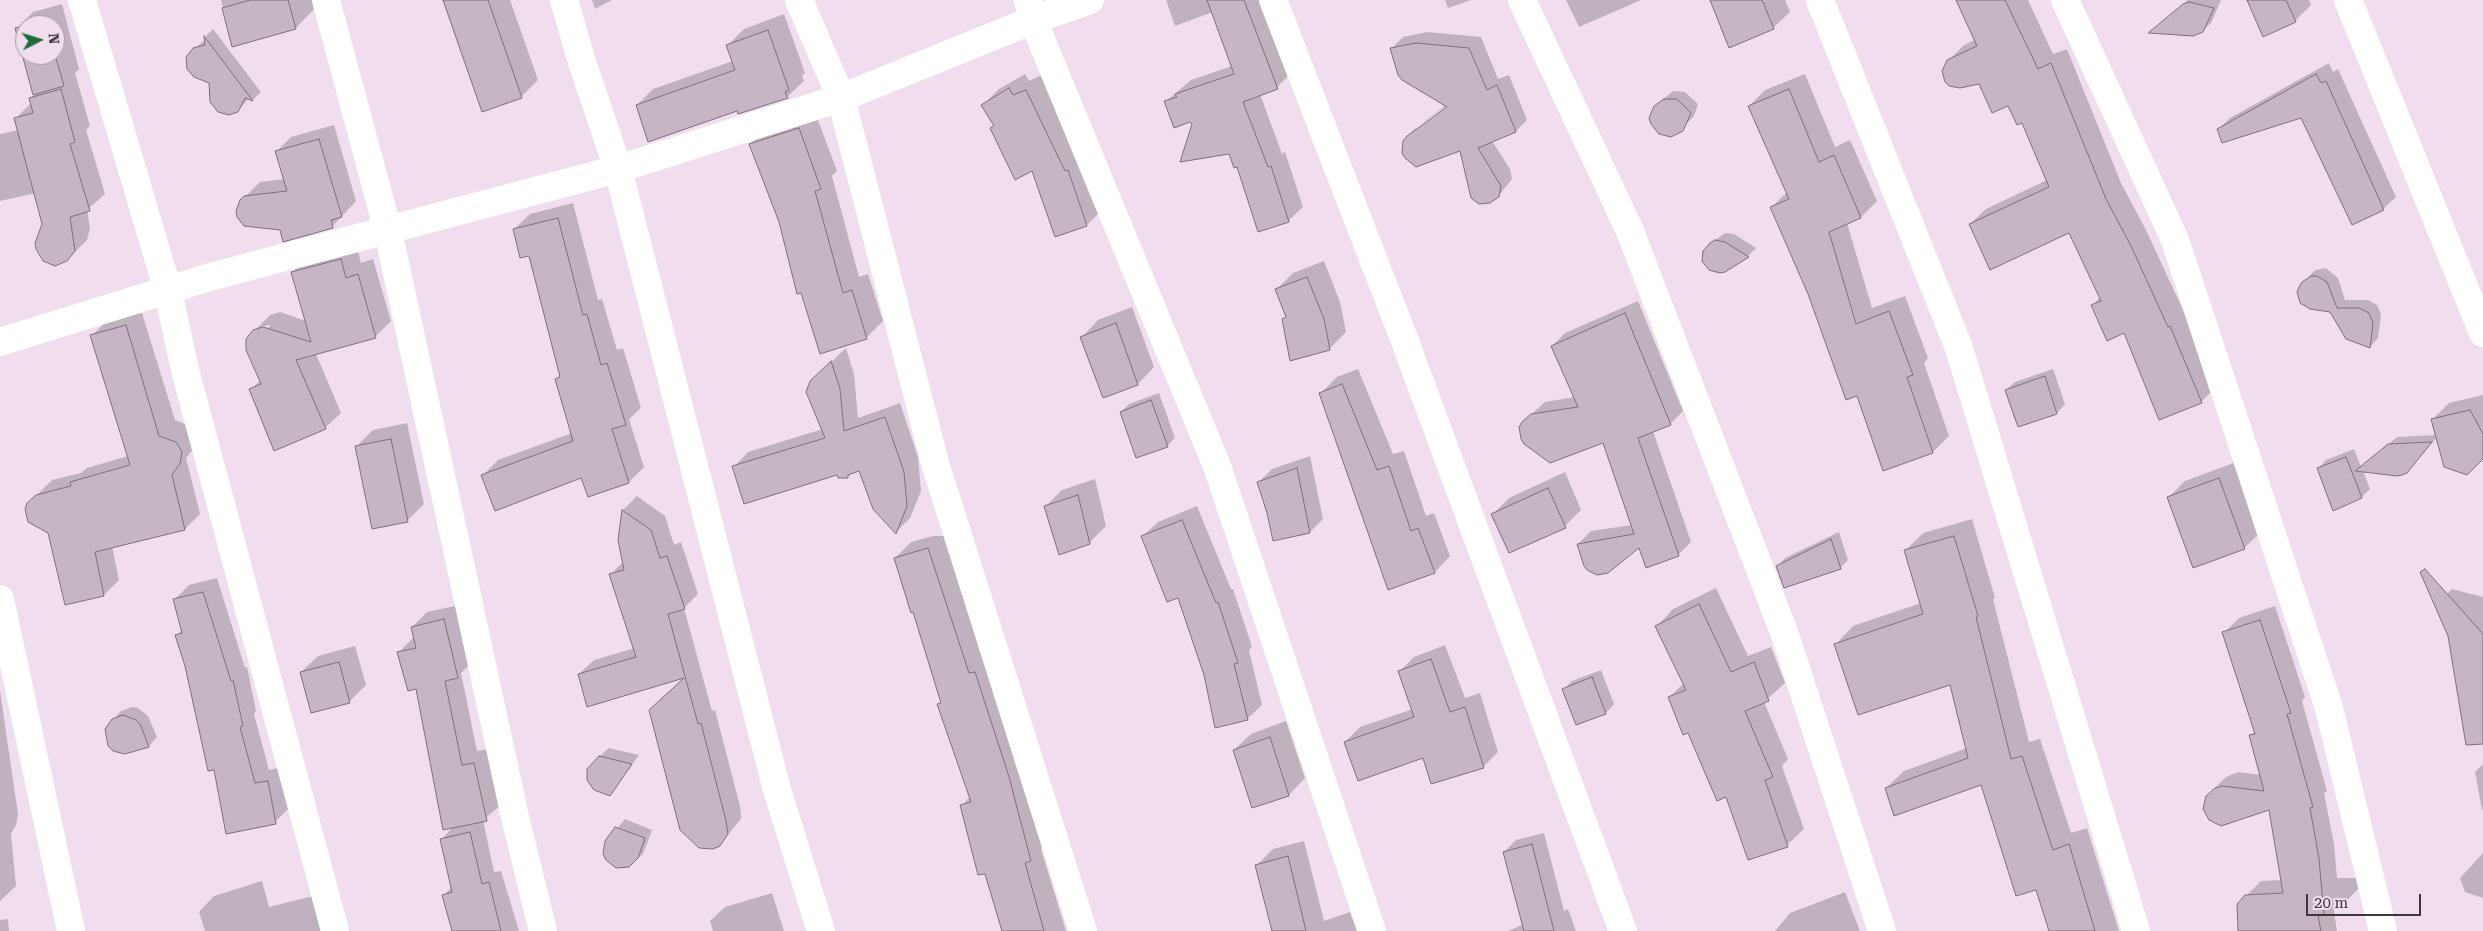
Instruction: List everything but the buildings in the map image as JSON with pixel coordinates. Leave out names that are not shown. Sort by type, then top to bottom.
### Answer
[{"type":"street","points":[[82,0],[168,291],[185,370],[335,931]]},
{"type":"street","points":[[326,0],[388,231],[515,817],[543,931]]},
{"type":"street","points":[[564,0],[582,62],[618,169],[777,790],[821,931]]},
{"type":"street","points":[[799,0],[841,98],[935,463],[1083,931]]},
{"type":"street","points":[[0,342],[210,277],[618,169],[841,98],[1031,10],[1090,0]]},
{"type":"street","points":[[1273,0],[1403,336],[1623,931]]},
{"type":"street","points":[[1522,0],[1630,231],[1784,632],[1882,931]]},
{"type":"street","points":[[1820,0],[1959,348],[2136,931]]},
{"type":"street","points":[[2065,0],[2174,240],[2329,708],[2383,931]]},
{"type":"street","points":[[2348,0],[2483,333]]},
{"type":"street","points":[[1031,10],[1217,466],[1372,931]]},
{"type":"street","points":[[0,599],[71,931]]}]
